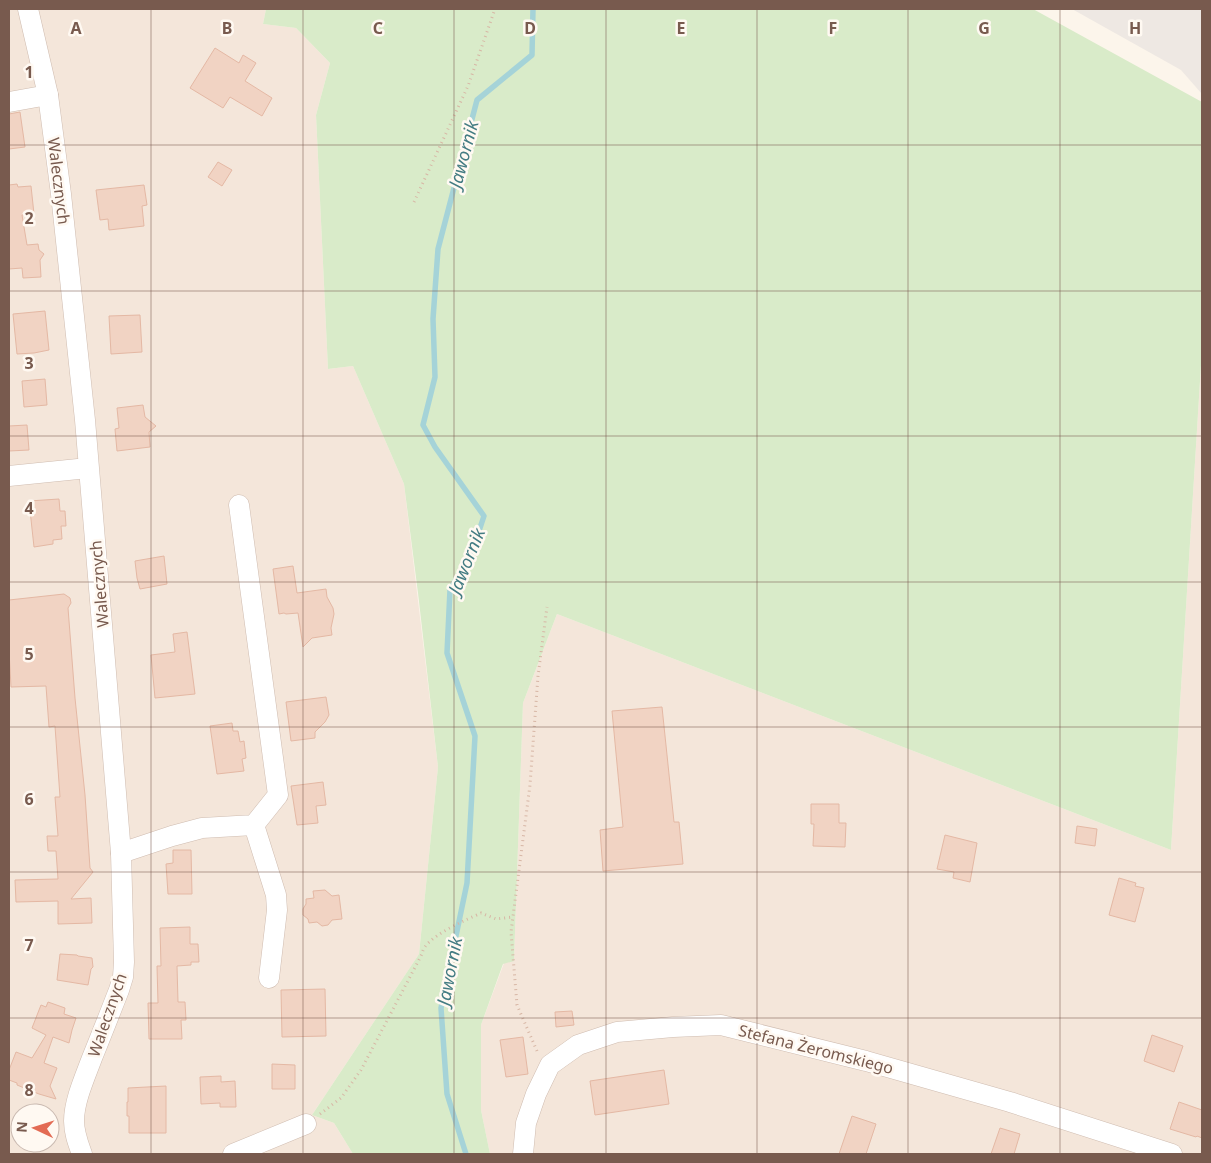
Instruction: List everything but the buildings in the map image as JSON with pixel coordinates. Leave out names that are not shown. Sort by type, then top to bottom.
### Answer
[{"type":"street","name":"Walecznych","points":[[28,9],[48,95],[62,204],[85,420],[121,853],[123,977],[83,1080],[77,1103],[74,1129],[82,1154]]},
{"type":"street","points":[[9,102],[48,95]]},
{"type":"street","points":[[9,476],[88,468]]},
{"type":"street","points":[[121,853],[202,828],[254,824],[278,795],[239,505]]},
{"type":"street","points":[[254,824],[276,895],[277,910],[269,978]]},
{"type":"street","name":"Stefana Żeromskiego","points":[[522,1154],[526,1124],[536,1094],[550,1065],[578,1045],[617,1032],[721,1025],[866,1061],[1010,1102],[1172,1154]]},
{"type":"street","points":[[233,1154],[306,1124]]},
{"type":"path","points":[[414,202],[468,86],[495,9]]},
{"type":"path","points":[[546,607],[538,676],[530,785],[511,932],[517,1006],[547,1072]]},
{"type":"path","points":[[306,1124],[341,1098],[361,1070],[422,954],[422,949],[445,931],[481,913],[496,919],[513,917]]},
{"type":"shaded area","points":[[9,9],[266,9],[263,24],[296,28],[330,63],[316,115],[328,369],[353,366],[404,484],[438,767],[419,954],[312,1115],[334,1123],[353,1154],[9,1154]]},
{"type":"shaded area","points":[[1072,9],[1202,9],[1202,94],[1181,70]]},
{"type":"shaded area","points":[[1202,349],[1202,1154],[490,1154],[481,1110],[481,1025],[504,963],[514,960],[523,703],[557,614],[1171,850]]},
{"type":"green space","points":[[266,9],[1033,9],[1202,102],[1202,349],[1171,850],[557,614],[523,703],[514,961],[503,964],[481,1025],[481,1110],[490,1154],[353,1154],[334,1123],[312,1115],[419,954],[438,767],[404,484],[353,366],[328,369],[316,115],[330,63],[296,28],[263,24]]},
{"type":"waterway","name":"Jawornik","points":[[466,1154],[447,1094],[441,1008],[467,883],[475,736],[447,653],[450,590],[473,549],[484,516],[435,447],[423,425],[435,377],[433,319],[438,249],[477,100],[532,55],[533,9]]}]
